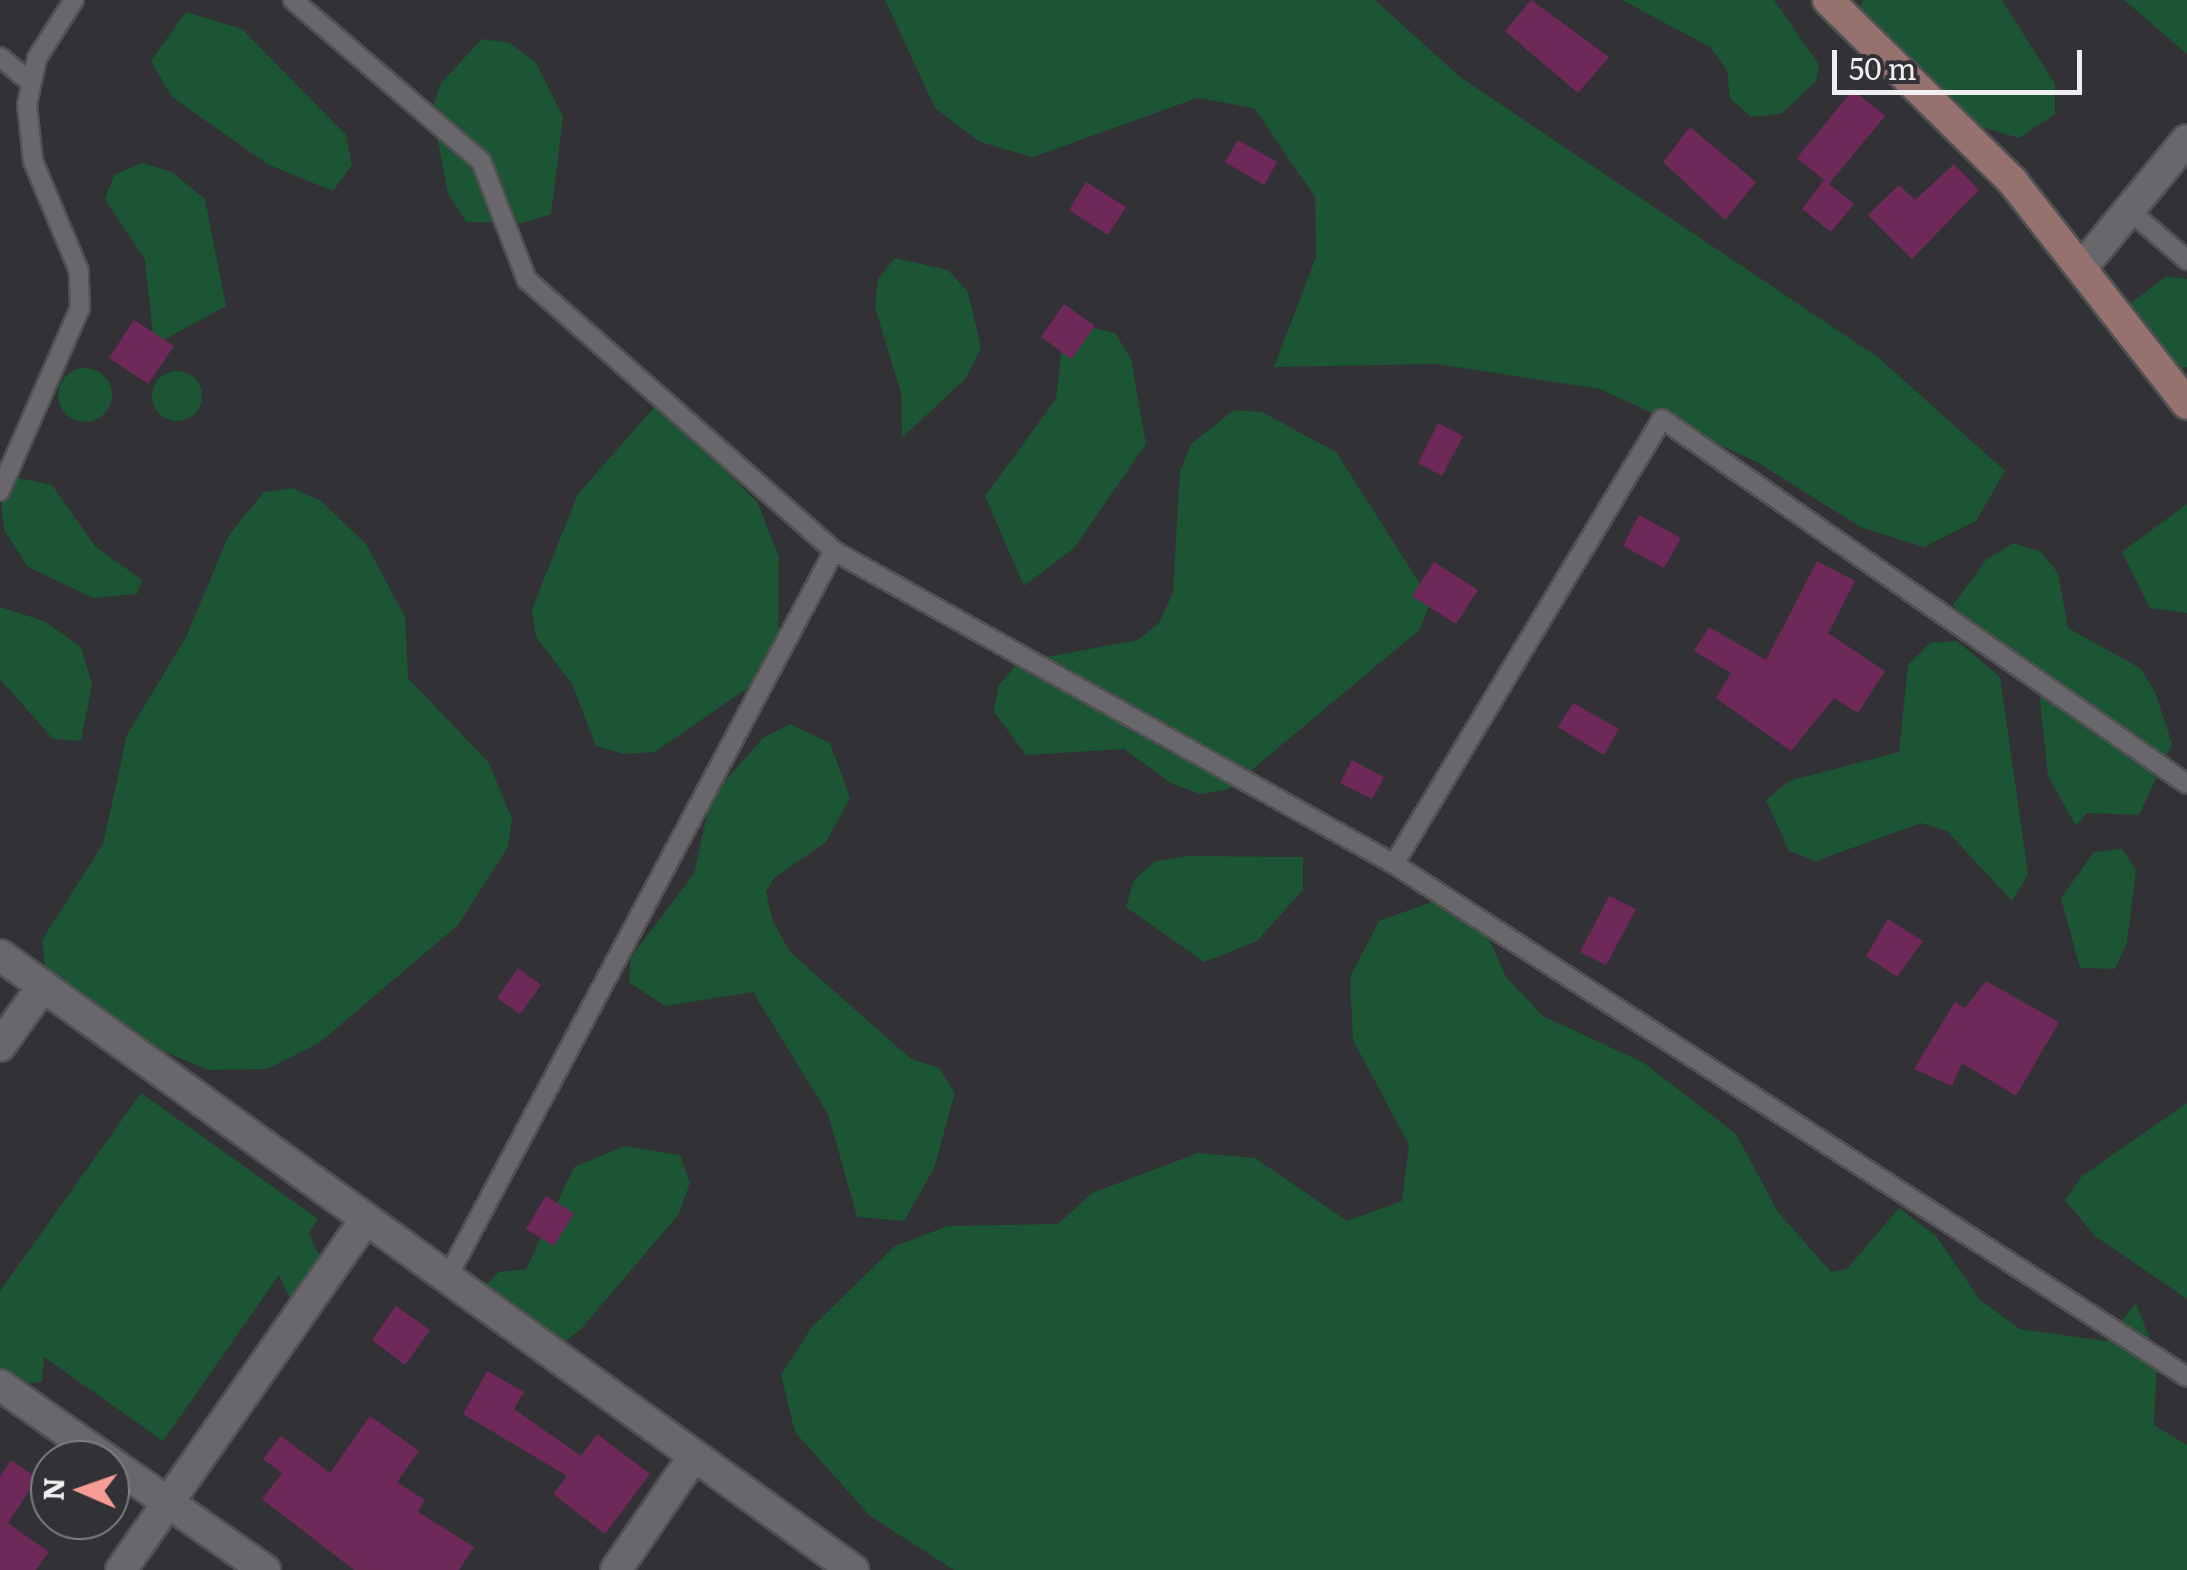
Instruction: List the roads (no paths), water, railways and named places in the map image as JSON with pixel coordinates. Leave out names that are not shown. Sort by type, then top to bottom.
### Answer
[{"type":"street","points":[[1828,0],[2013,182],[2084,266],[2187,404]]},
{"type":"street","points":[[2084,266],[2187,140]]},
{"type":"street","points":[[0,955],[853,1570]]},
{"type":"street","points":[[0,1046],[43,986]]},
{"type":"street","points":[[121,1570],[366,1219]]},
{"type":"street","points":[[0,1386],[78,1440]]},
{"type":"street","points":[[616,1570],[694,1456]]},
{"type":"street","points":[[130,1476],[266,1570]]},
{"type":"lane","points":[[0,491],[80,308],[79,271],[33,162],[29,81],[74,0]]},
{"type":"lane","points":[[293,0],[482,162],[527,280],[834,550],[1394,864],[2187,1377]]},
{"type":"lane","points":[[0,58],[29,81]]},
{"type":"lane","points":[[2129,210],[2187,260]]},
{"type":"lane","points":[[1394,864],[1662,418],[2187,784]]},
{"type":"lane","points":[[447,1278],[834,550]]}]
